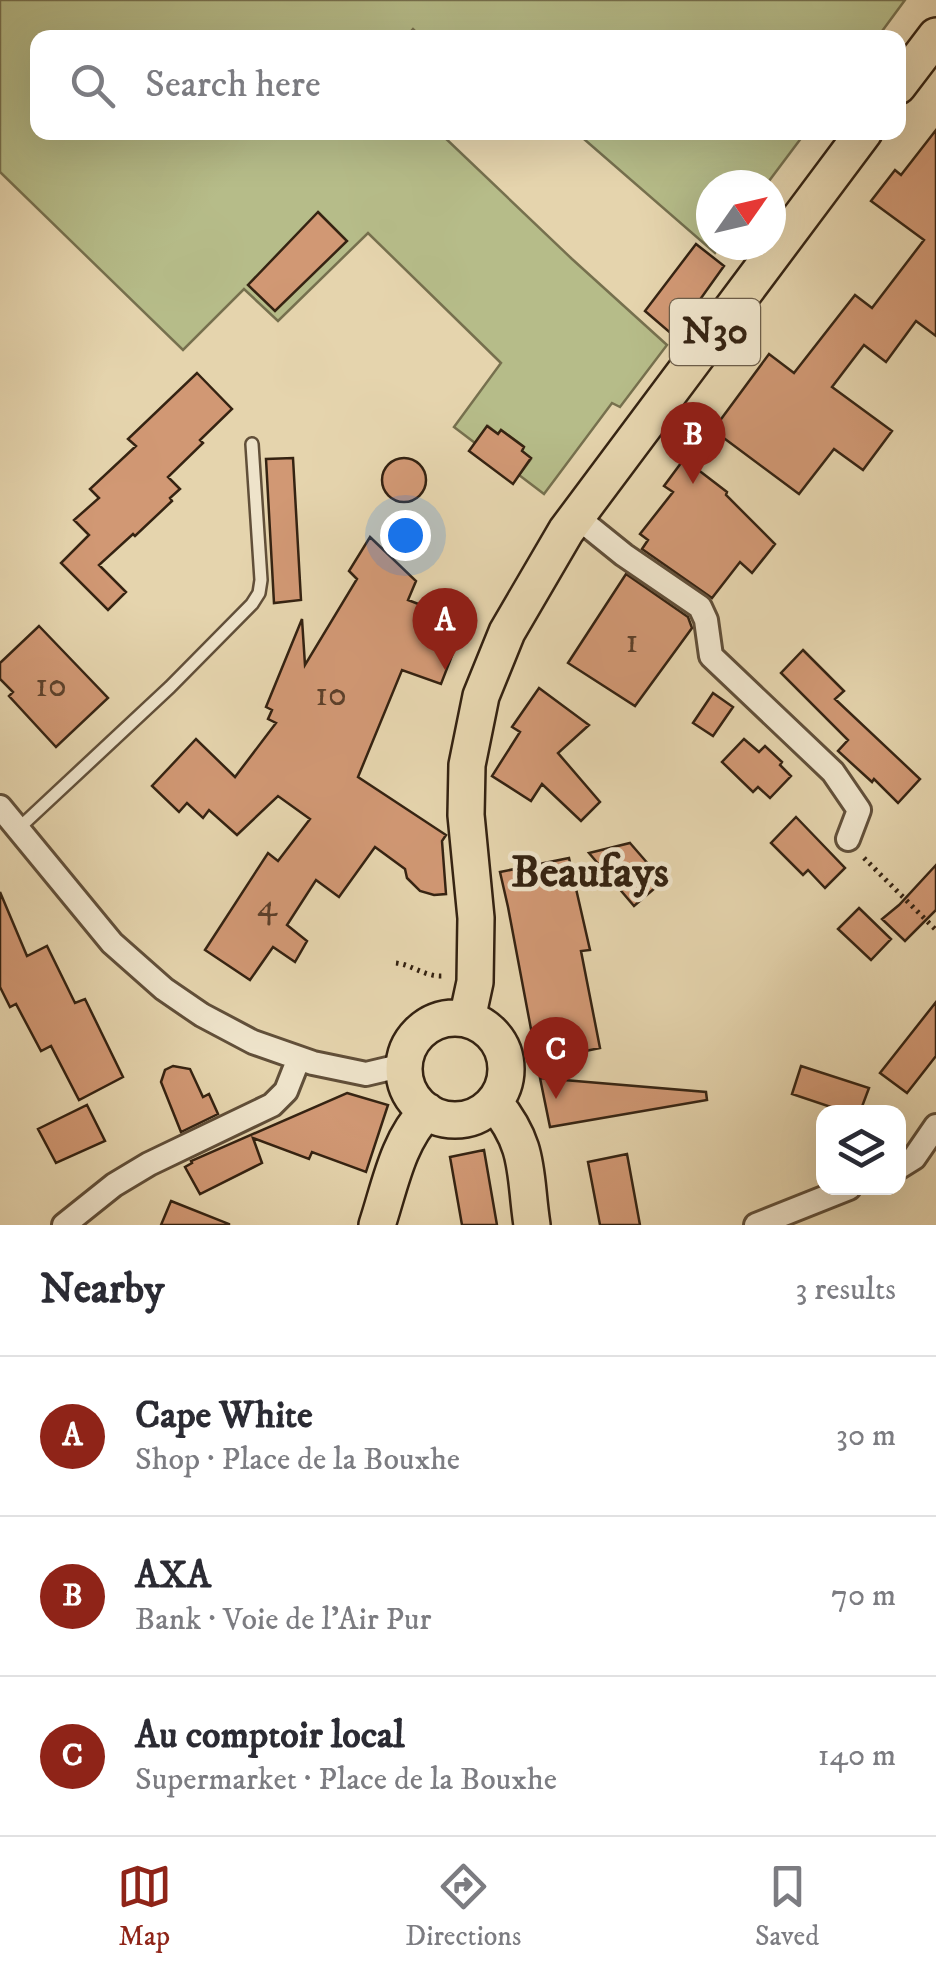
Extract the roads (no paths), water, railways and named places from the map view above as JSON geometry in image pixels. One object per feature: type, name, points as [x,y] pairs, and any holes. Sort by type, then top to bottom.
[{"type":"main road","points":[[906,75],[936,36]]},
{"type":"main road","name":"N30","points":[[467,1019],[476,982],[476,918],[466,815],[467,766],[481,696],[507,632],[571,524],[858,140]]},
{"type":"main road","points":[[467,1019],[492,1034],[501,1047],[506,1076],[494,1102],[482,1112],[469,1118],[440,1118],[426,1112],[406,1083],[404,1065],[408,1048],[418,1033],[432,1023],[467,1019]]},
{"type":"main road","points":[[494,1102],[517,1134],[526,1168],[532,1225]]},
{"type":"main road","points":[[377,1225],[402,1148],[412,1127],[426,1112]]},
{"type":"street","points":[[571,524],[700,607],[706,620],[711,656],[833,772],[859,810],[848,839]]},
{"type":"street","points":[[0,807],[112,943],[164,990],[202,1015],[253,1042],[298,1058],[366,1074],[404,1065]]},
{"type":"street","points":[[64,1225],[148,1164],[272,1105],[286,1092],[298,1058]]},
{"type":"street","points":[[906,1162],[936,1126]]},
{"type":"street","points":[[756,1225],[831,1195]]},
{"type":"lane","points":[[18,829],[252,604],[261,580],[252,444]]},
{"type":"place","name":"AXA","points":[[693,484]]},
{"type":"place","name":"Cape White","points":[[445,670]]},
{"type":"place","name":"Au comptoir local","points":[[556,1099]]},
{"type":"district","name":"Beaufays","points":[[590,873]]}]
